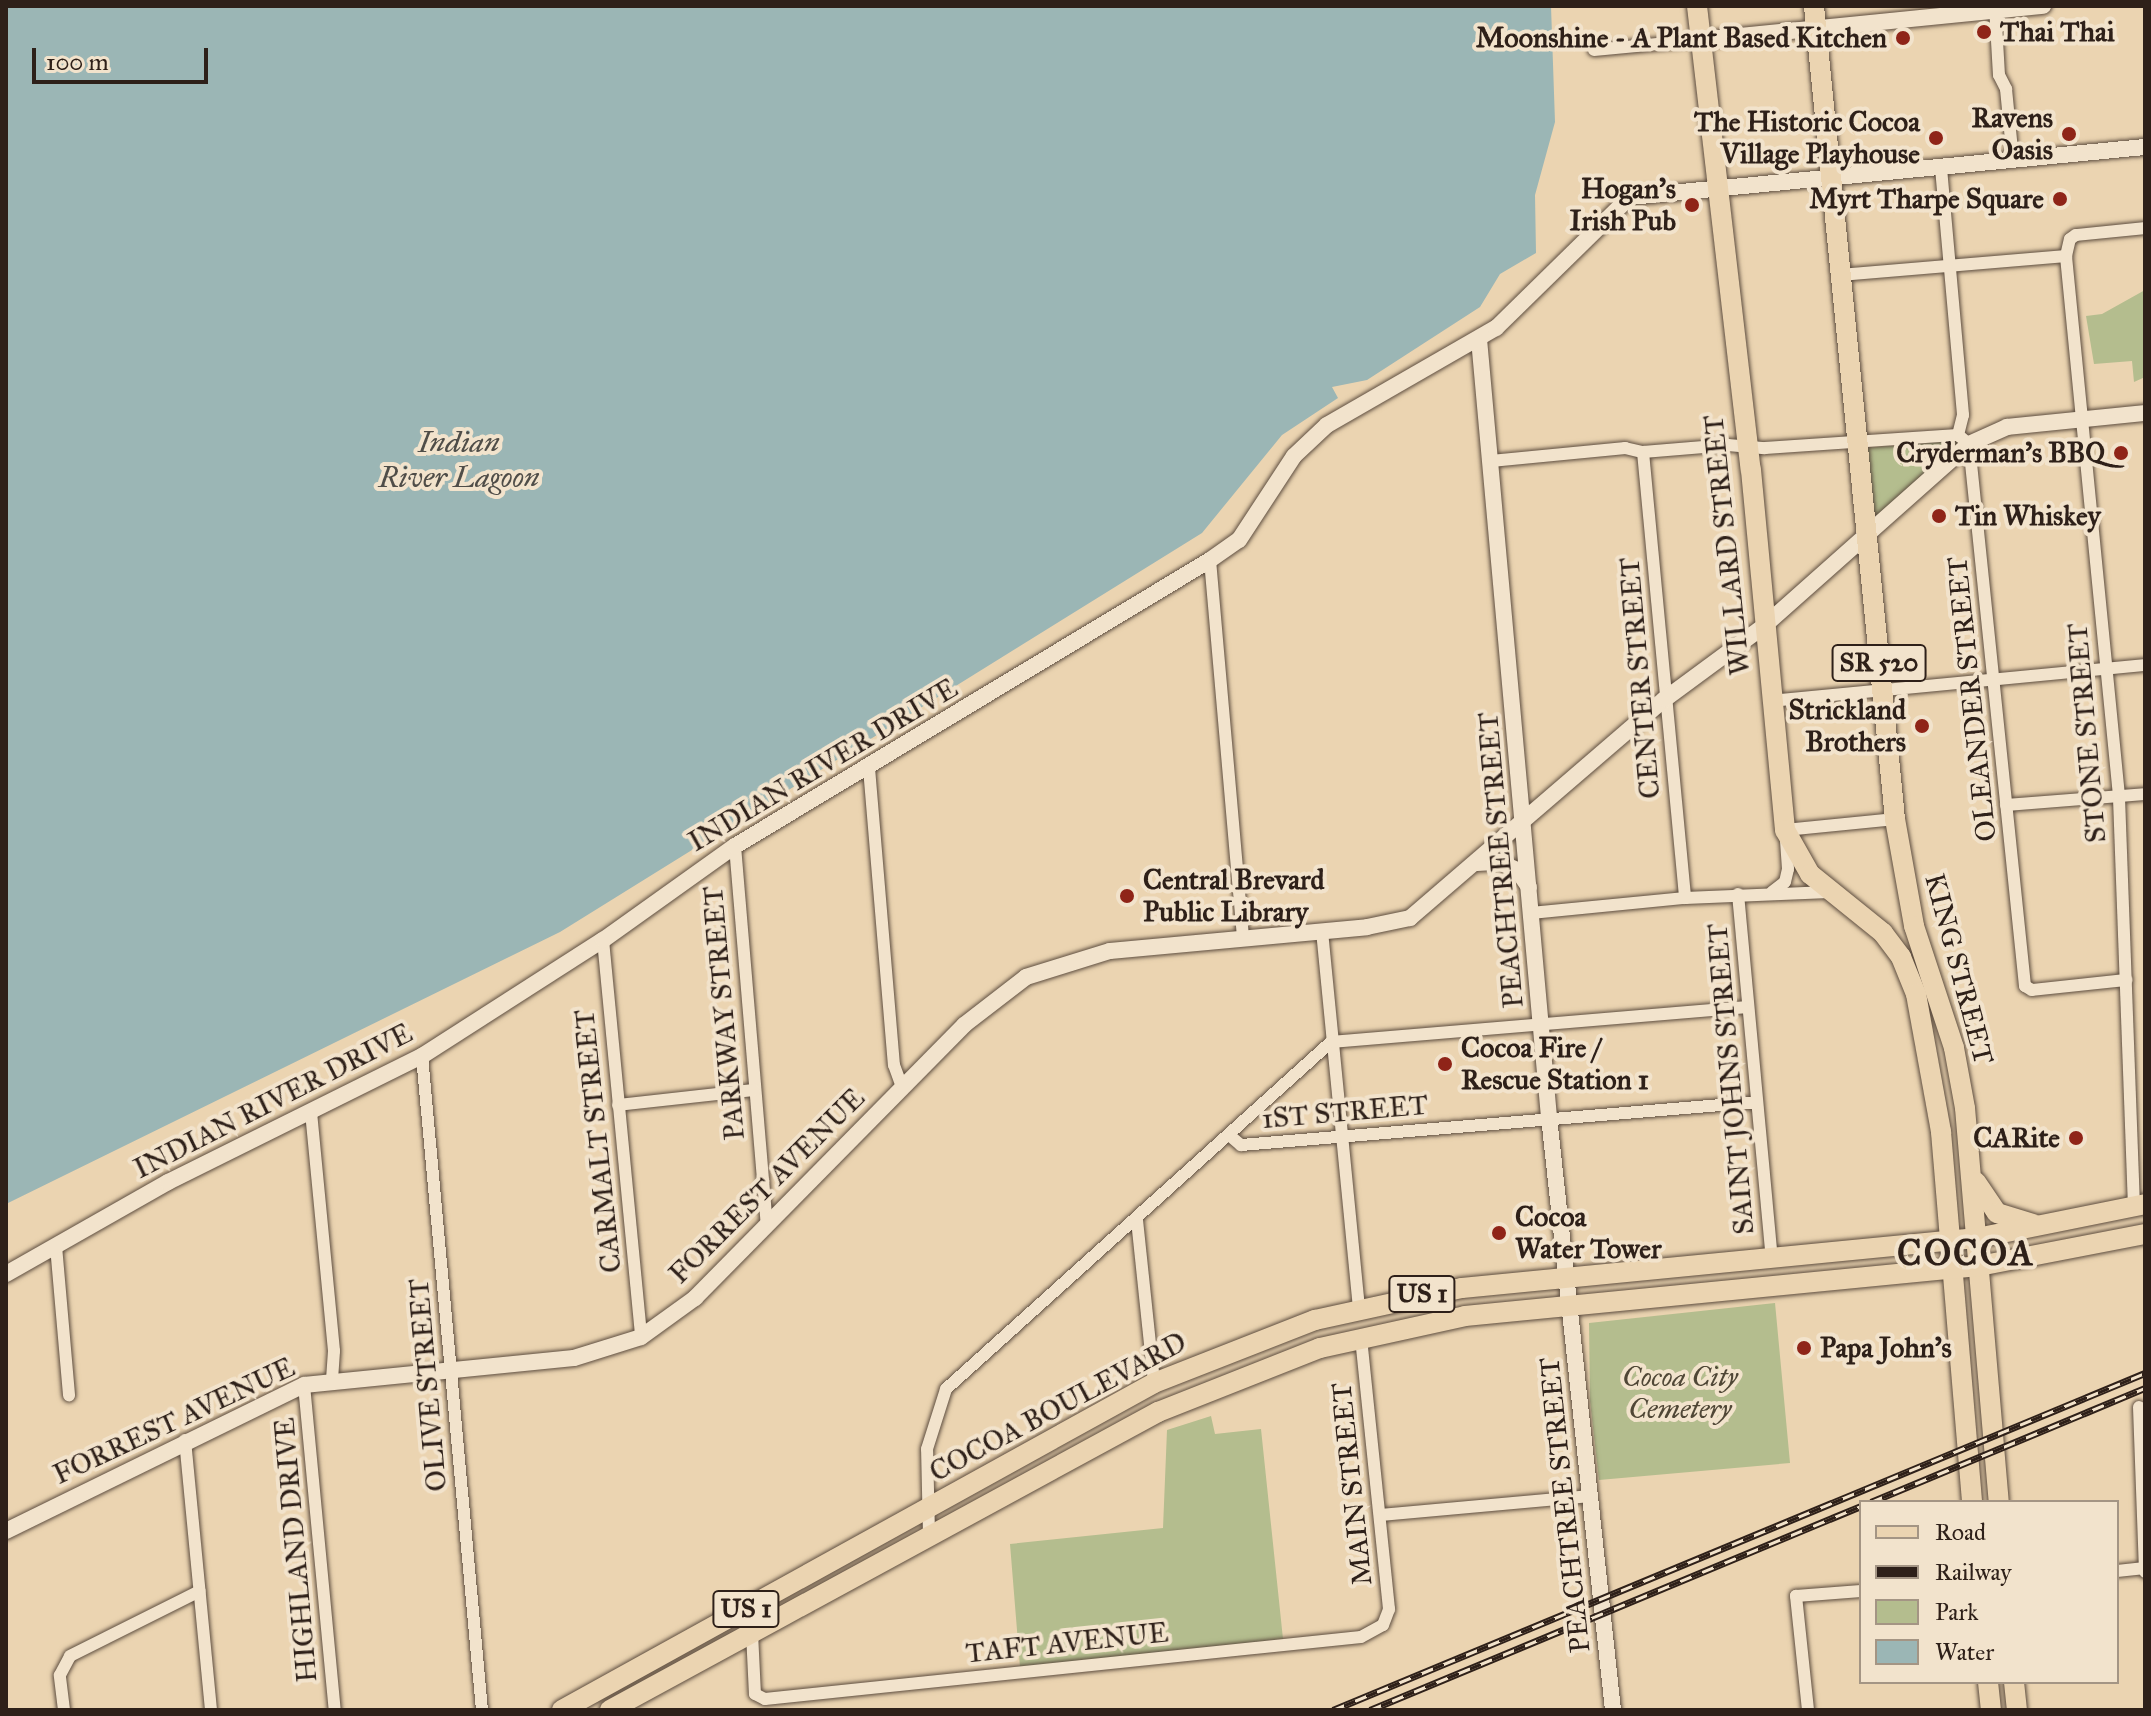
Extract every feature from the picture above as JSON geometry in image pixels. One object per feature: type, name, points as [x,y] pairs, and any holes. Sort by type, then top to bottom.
[{"type":"main road","name":"WILLARD STREET","points":[[1697,6],[1747,447],[1785,830],[1810,874],[1883,933],[1901,957],[1925,1028]]},
{"type":"main road","name":"SR 520","points":[[1814,6],[1840,275]]},
{"type":"main road","name":"KING STREET","points":[[1840,275],[1895,819],[1914,926],[1954,1048],[1973,1176],[1999,1500]]},
{"type":"main road","name":"KING STREET","points":[[1925,1028],[1951,1241],[1972,1500]]},
{"type":"main road","points":[[1973,1176],[1997,1213],[2048,1227]]},
{"type":"main road","name":"COCOA BOULEVARD","points":[[562,1710],[1154,1383],[1196,1364],[1359,1308],[1450,1290],[1977,1238],[2048,1227],[2139,1206]]},
{"type":"main road","name":"COCOA BOULEVARD","points":[[610,1710],[1158,1412],[1240,1376],[1361,1336],[1465,1316],[1979,1266],[2145,1234]]},
{"type":"main road","points":[[1158,1412],[1173,1386],[1196,1364]]},
{"type":"main road","points":[[1109,1438],[1140,1408],[1154,1383]]},
{"type":"main road","points":[[579,1710],[630,1673]]},
{"type":"main road","points":[[1988,1684],[1991,1710]]},
{"type":"main road","points":[[2014,1684],[2017,1710]]},
{"type":"street","points":[[1594,50],[1994,8],[2043,6]]},
{"type":"street","points":[[1994,8],[2013,160]]},
{"type":"street","name":"INDIAN RIVER DRIVE","points":[[6,1274],[168,1182],[422,1056],[603,940],[735,846],[1210,560],[1239,540],[1294,456],[1327,425],[1479,339],[1516,312],[1601,221],[1630,197],[2145,147]]},
{"type":"street","name":"OLEANDER STREET","points":[[1941,168],[1964,440],[1995,679],[2025,986],[2032,990],[2126,980]]},
{"type":"street","points":[[1840,275],[2066,256],[2070,239],[2076,235],[2145,228]]},
{"type":"street","name":"STONE STREET","points":[[2066,256],[2119,796],[2139,1206]]},
{"type":"street","name":"PEACHTREE STREET","points":[[1479,339],[1525,822],[1549,1117],[1613,1710]]},
{"type":"street","name":"FORREST AVENUE","points":[[6,1531],[185,1440],[304,1385],[574,1358],[641,1337],[695,1298],[990,1001],[1026,977],[1110,951],[1322,931],[1410,918],[1665,699],[1764,626],[1866,535],[1964,440],[2007,427],[2145,413]]},
{"type":"street","points":[[1491,461],[1625,448],[1643,452],[1857,441],[1964,440]]},
{"type":"street","name":"CENTER STREET","points":[[1643,452],[1685,898]]},
{"type":"street","points":[[1210,560],[1243,939]]},
{"type":"street","points":[[1771,701],[2145,665]]},
{"type":"street","points":[[869,768],[894,1065],[902,1087]]},
{"type":"street","points":[[2006,805],[2145,794]]},
{"type":"street","points":[[1772,892],[1785,882],[1788,869],[1785,830],[1810,830],[1895,819]]},
{"type":"street","name":"PARKWAY STREET","points":[[735,846],[767,1225]]},
{"type":"street","points":[[1477,863],[1499,862],[1517,870],[1530,887]]},
{"type":"street","points":[[1531,913],[1738,894],[1829,892]]},
{"type":"street","name":"SAINT JOHNS STREET","points":[[1738,894],[1772,1258]]},
{"type":"street","points":[[1322,931],[1359,1308]]},
{"type":"street","name":"CARMALT STREET","points":[[603,940],[641,1337]]},
{"type":"street","points":[[929,1534],[930,1431],[946,1389],[1331,1042],[1748,1007]]},
{"type":"street","name":"OLIVE STREET","points":[[422,1056],[481,1710]]},
{"type":"street","points":[[618,1105],[754,1090]]},
{"type":"street","name":"1ST STREET","points":[[1229,1135],[1241,1145],[1757,1102]]},
{"type":"street","points":[[311,1112],[334,1351],[332,1381]]},
{"type":"street","points":[[1137,1220],[1154,1383]]},
{"type":"street","points":[[56,1246],[69,1395]]},
{"type":"street","name":"MAIN STREET","points":[[1361,1336],[1389,1609],[1383,1625]]},
{"type":"street","name":"HIGHLAND DRIVE","points":[[304,1385],[335,1710]]},
{"type":"street","points":[[2119,1571],[2145,1569],[2139,1407]]},
{"type":"street","points":[[185,1440],[211,1710]]},
{"type":"street","points":[[1381,1515],[1590,1496]]},
{"type":"street","points":[[64,1710],[60,1675],[70,1656],[200,1591]]},
{"type":"street","points":[[1808,1710],[1796,1596],[1859,1591]]},
{"type":"street","name":"TAFT AVENUE","points":[[752,1633],[755,1694],[765,1699],[1361,1637],[1383,1625]]},
{"type":"green space","points":[[2145,290],[2145,377],[2134,382],[2132,361],[2094,364],[2086,316],[2102,314]]},
{"type":"green space","points":[[1956,441],[1960,444],[1872,522],[1864,448]]},
{"type":"green space","name":"Cocoa City Cemetery","points":[[1775,1303],[1790,1463],[1599,1480],[1590,1401],[1589,1323]]},
{"type":"green space","points":[[1211,1416],[1215,1434],[1261,1429],[1283,1639],[1020,1667],[1010,1544],[1163,1528],[1167,1430]]},
{"type":"water","name":"Indian River Lagoon","points":[[6,6],[1551,6],[1555,122],[1535,195],[1536,253],[1500,274],[1480,307],[1367,380],[1332,387],[1338,398],[1282,435],[1202,533],[560,932],[6,1204]]},
{"type":"railway","points":[[1333,1710],[2145,1373]]},
{"type":"railway","points":[[1876,1500],[2145,1388]]},
{"type":"railway","points":[[1370,1710],[1859,1507]]},
{"type":"place","name":"Thai Thai","points":[[1984,32]]},
{"type":"place","name":"Moonshine - A Plant Based Kitchen","points":[[1903,38]]},
{"type":"place","name":"Ravens Oasis","points":[[2069,134]]},
{"type":"place","name":"The Historic Cocoa Village Playhouse","points":[[1936,138]]},
{"type":"place","name":"Myrt Tharpe Square","points":[[2060,199]]},
{"type":"place","name":"Hogan's Irish Pub","points":[[1692,205]]},
{"type":"place","name":"Cryderman's BBQ","points":[[2121,453]]},
{"type":"place","name":"Tin Whiskey","points":[[1939,516]]},
{"type":"place","name":"Strickland Brothers","points":[[1922,726]]},
{"type":"place","name":"Central Brevard Public Library","points":[[1127,896]]},
{"type":"place","name":"Cocoa Fire / Rescue Station 1","points":[[1445,1064]]},
{"type":"place","name":"CARite","points":[[2076,1138]]},
{"type":"place","name":"Cocoa Water Tower","points":[[1499,1233]]},
{"type":"place","name":"Papa John's","points":[[1804,1348]]},
{"type":"district","name":"COCOA","points":[[1966,1254]]}]
